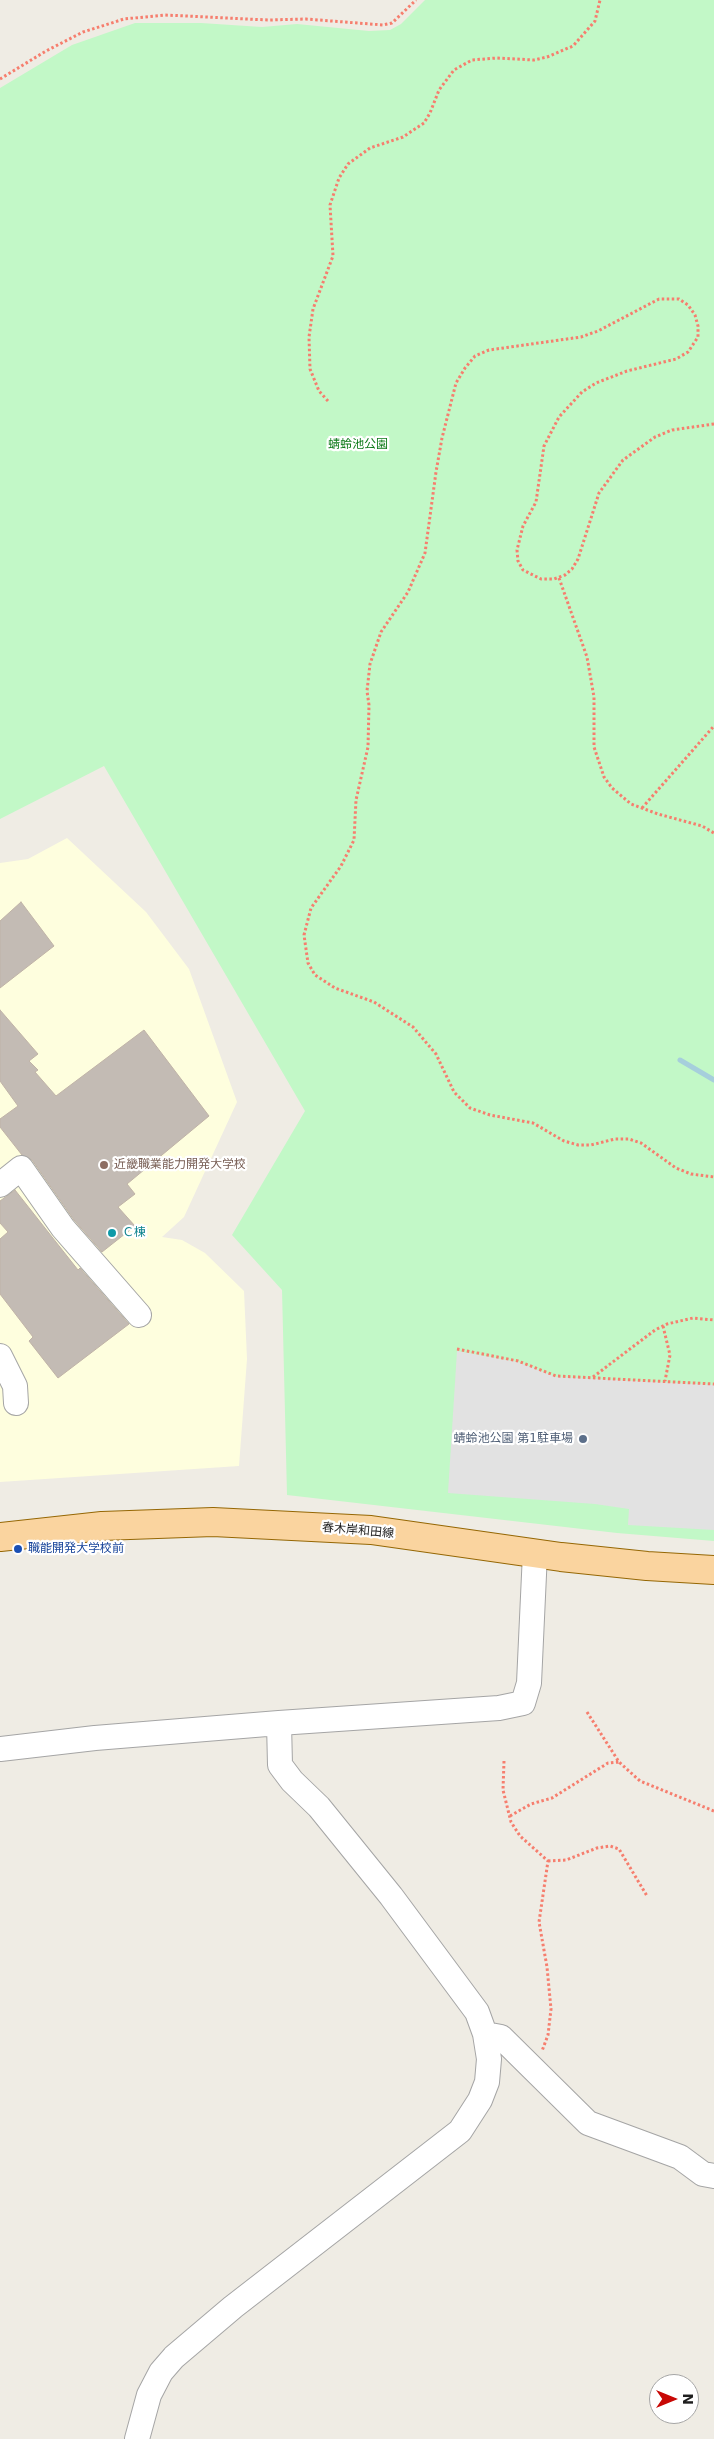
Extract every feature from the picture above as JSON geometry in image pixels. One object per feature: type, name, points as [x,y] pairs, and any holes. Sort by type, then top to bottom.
[{"type":"main road","name":"春木岸和田線","points":[[0,1537],[102,1526],[213,1522],[371,1530],[535,1553],[647,1566],[714,1570]]},
{"type":"street","points":[[0,1185],[21,1168],[63,1228],[139,1316]]},
{"type":"street","points":[[0,1356],[15,1386],[16,1403]]},
{"type":"street","points":[[0,1749],[95,1738],[500,1708],[523,1703],[529,1683],[535,1553]]},
{"type":"street","points":[[137,2439],[149,2395],[162,2372],[174,2357],[232,2307],[460,2131],[480,2100],[487,2082],[488,2059],[485,2034],[477,2012],[453,1977],[318,1806],[292,1781],[280,1765],[279,1723]]},
{"type":"street","points":[[485,2034],[501,2037],[588,2123],[680,2157],[703,2174],[714,2176]]},
{"type":"path","points":[[0,79],[46,51],[83,32],[124,18],[165,15],[268,20],[306,18],[383,25],[392,23],[416,0]]},
{"type":"path","points":[[328,401],[318,391],[310,369],[309,338],[313,309],[333,256],[330,218],[332,193],[348,164],[370,148],[403,136],[424,123],[446,77],[463,64],[486,58],[534,60],[548,57],[573,46],[595,21],[600,0]]},
{"type":"path","points":[[714,424],[672,430],[654,437],[623,460],[599,493],[578,559],[572,569],[559,578],[541,579],[523,570],[518,561],[518,539],[536,502],[544,446],[559,417],[582,392],[610,378],[676,359],[688,352],[698,337],[698,326],[688,305],[679,299],[659,299],[598,331],[582,337],[489,350],[475,356],[456,383],[436,472],[425,553],[408,592],[381,632],[370,664],[367,691],[369,705],[368,747],[356,800],[354,840],[341,866],[319,893],[308,914],[304,935],[308,963],[315,975],[324,982],[374,1002],[413,1027],[436,1054],[454,1092],[470,1108],[490,1115],[533,1123],[564,1140],[578,1145],[591,1145],[615,1139],[629,1139],[641,1143],[676,1168],[691,1174],[714,1177]]},
{"type":"path","points":[[559,578],[590,670],[594,697],[594,747],[596,760],[612,788],[631,804],[702,826],[714,833]]},
{"type":"path","points":[[642,808],[714,726]]},
{"type":"path","points":[[593,1377],[663,1326],[693,1318],[714,1320]]},
{"type":"path","points":[[663,1326],[670,1355],[666,1381]]},
{"type":"path","points":[[457,1349],[518,1360],[556,1376],[714,1384]]},
{"type":"path","points":[[588,1712],[619,1762],[640,1781],[714,1811]]},
{"type":"path","points":[[504,1761],[503,1790],[510,1816],[520,1836],[548,1861],[566,1860],[597,1848],[610,1846],[619,1849],[647,1896]]},
{"type":"path","points":[[510,1816],[530,1804],[552,1798],[608,1763],[619,1762]]},
{"type":"path","points":[[534,2070],[548,2035],[551,2009],[548,1967],[539,1922],[548,1861]]},
{"type":"shaded area","name":"近畿職業能力開発大学校","points":[[67,838],[146,912],[189,969],[237,1102],[184,1217],[162,1237],[182,1240],[205,1253],[244,1291],[247,1359],[239,1466],[0,1482],[0,863],[28,859]]},
{"type":"shaded area","name":"蜻蛉池公園 第1駐車場","points":[[457,1351],[518,1362],[556,1377],[714,1385],[714,1530],[628,1525],[629,1509],[595,1504],[448,1493]]},
{"type":"green space","name":"蜻蛉池公園","points":[[425,0],[714,0],[714,1541],[617,1533],[287,1495],[282,1290],[232,1235],[305,1111],[104,766],[0,819],[0,88],[72,45],[135,23],[201,23],[262,27],[297,24],[369,31],[390,30],[401,24]]},
{"type":"building","points":[[21,902],[54,946],[0,988],[0,921]]},
{"type":"building","points":[[0,1010],[38,1054],[29,1061],[38,1070],[35,1072],[56,1096],[144,1030],[209,1116],[127,1184],[135,1194],[118,1207],[135,1226],[102,1252],[74,1220],[32,1160],[22,1155],[0,1127],[0,1119],[18,1106],[0,1081]]},
{"type":"building","points":[[15,1190],[78,1270],[80,1268],[129,1324],[58,1378],[29,1341],[33,1337],[0,1294],[0,1239],[8,1232],[0,1223],[0,1201]]},
{"type":"waterway","points":[[680,1060],[714,1080]]},
{"type":"place","name":"近畿職業能力開発大学校","points":[[104,1165]]},
{"type":"place","name":"Ｃ棟","points":[[112,1233]]},
{"type":"place","name":"蜻蛉池公園 第1駐車場","points":[[583,1439]]},
{"type":"place","name":"職能開発大学校前","points":[[18,1549]]}]
